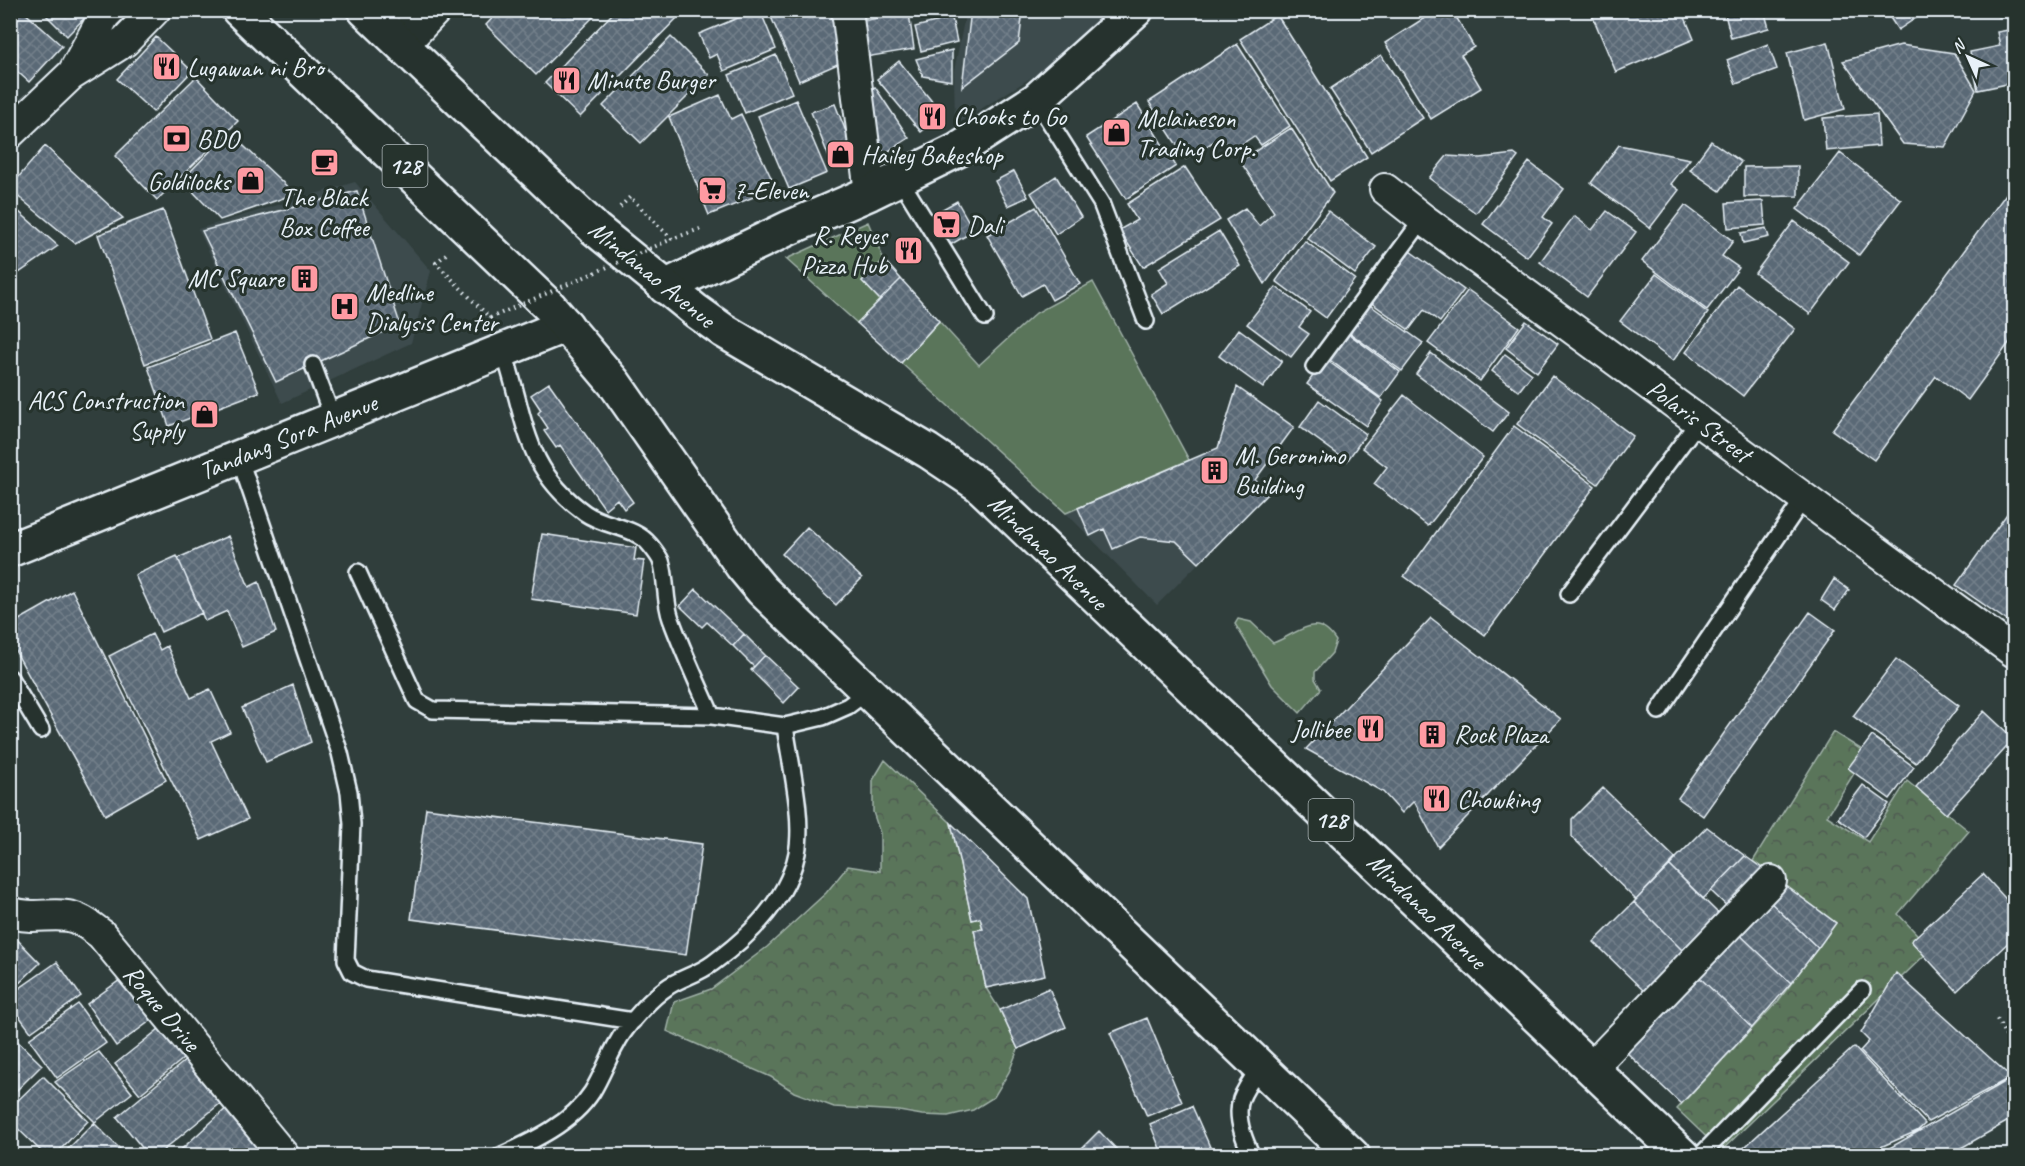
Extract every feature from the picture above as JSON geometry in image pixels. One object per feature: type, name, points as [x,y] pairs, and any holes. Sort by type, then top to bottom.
[{"type":"main road","name":"128","points":[[239,10],[530,286],[566,325],[615,384],[741,566],[762,590],[1353,1155]]},
{"type":"main road","name":"Mindanao Avenue","points":[[365,10],[594,229],[665,287],[724,331],[928,451],[979,485],[1683,1155]]},
{"type":"main road","points":[[665,287],[958,150],[1035,100],[1136,10]]},
{"type":"main road","name":"Tandang Sora Avenue","points":[[10,550],[566,325]]},
{"type":"street","points":[[71,75],[104,16],[110,10]]},
{"type":"street","points":[[10,133],[71,75],[125,41],[155,10]]},
{"type":"street","points":[[402,46],[435,10]]},
{"type":"street","points":[[847,10],[884,185]]},
{"type":"street","name":"Polaris Street","points":[[1385,189],[2014,652]]},
{"type":"street","points":[[1591,1068],[1771,881]]},
{"type":"street","name":"Roque Drive","points":[[10,912],[31,917],[67,916],[83,921],[101,934],[284,1155]]},
{"type":"lane","points":[[402,46],[407,10]]},
{"type":"lane","points":[[1035,100],[1101,203],[1146,321]]},
{"type":"lane","points":[[884,185],[985,317]]},
{"type":"lane","points":[[1314,367],[1423,219]]},
{"type":"lane","points":[[503,350],[512,374],[524,429],[541,469],[560,491],[587,514],[636,534],[649,543],[661,560],[665,601],[712,716]]},
{"type":"lane","points":[[313,364],[333,419]]},
{"type":"lane","points":[[1569,594],[1699,421]]},
{"type":"lane","points":[[239,457],[339,753],[348,792],[352,824],[346,960],[352,972],[366,979],[633,1021]]},
{"type":"lane","points":[[1659,711],[1804,498]]},
{"type":"lane","points":[[358,572],[417,701],[433,710],[712,716],[785,726],[823,717],[848,706],[867,692]]},
{"type":"lane","points":[[10,678],[41,730]]},
{"type":"lane","points":[[500,1155],[528,1143],[570,1117],[592,1092],[618,1040],[643,1009],[669,986],[699,973],[725,954],[753,929],[776,900],[789,879],[797,851],[798,815],[785,726]]},
{"type":"lane","points":[[1700,1155],[1862,990]]},
{"type":"lane","points":[[1252,1155],[1244,1138],[1239,1114],[1241,1100],[1261,1066]]},
{"type":"path","points":[[436,263],[490,318],[672,239],[630,197]]},
{"type":"path","points":[[1997,1019],[2014,1051]]},
{"type":"shaded area","points":[[966,11],[1110,11],[1045,69],[955,125],[954,71]]},
{"type":"shaded area","name":"MC Square","points":[[355,182],[431,271],[411,343],[282,403],[198,229]]},
{"type":"shaded area","name":"M. Geronimo Building","points":[[1237,387],[1294,427],[1255,480],[1270,491],[1157,605],[1066,513],[1218,448]]},
{"type":"green space","points":[[868,222],[884,260],[862,281],[880,300],[857,323],[786,259]]},
{"type":"green space","points":[[1093,282],[1189,460],[1066,513],[901,363],[939,321],[979,365],[1036,313]]},
{"type":"green space","points":[[1238,619],[1251,622],[1273,643],[1306,627],[1314,626],[1329,632],[1336,641],[1332,653],[1315,672],[1315,679],[1321,689],[1300,713],[1272,685],[1235,624]]},
{"type":"green space","points":[[1833,732],[1867,753],[1827,816],[1868,842],[1907,781],[1969,831],[1898,914],[1931,949],[1721,1151],[1677,1109],[1779,1000],[1836,923],[1753,861]]},
{"type":"green space","points":[[885,760],[951,823],[972,920],[980,918],[983,929],[974,930],[986,988],[1000,1010],[1018,1049],[1009,1072],[994,1097],[973,1110],[948,1116],[834,1107],[794,1092],[771,1077],[667,1031],[674,1002],[711,989],[767,947],[826,893],[848,866],[880,871],[880,833],[873,812],[873,780]]},
{"type":"building","points":[[10,10],[22,10],[62,46],[29,82],[10,65]]},
{"type":"building","points":[[41,10],[92,10],[67,36]]},
{"type":"building","points":[[500,10],[600,10],[536,75],[486,25]]},
{"type":"building","points":[[616,10],[675,10],[680,15],[580,117],[545,83]]},
{"type":"building","points":[[760,10],[776,49],[724,71],[717,54],[709,58],[699,34]]},
{"type":"building","points":[[768,10],[838,10],[840,63],[799,81]]},
{"type":"building","points":[[929,10],[963,10],[963,13],[931,18]]},
{"type":"building","points":[[971,10],[1023,10],[1019,43],[962,87]]},
{"type":"building","points":[[1437,10],[1452,10],[1474,47],[1461,55],[1481,88],[1431,119],[1385,43]]},
{"type":"building","points":[[1590,10],[1682,10],[1694,39],[1616,72]]},
{"type":"building","points":[[1724,10],[1764,10],[1769,28],[1731,38]]},
{"type":"building","points":[[1885,10],[1928,10],[1898,30]]},
{"type":"building","points":[[1997,10],[2014,10],[2014,15],[1999,17]]},
{"type":"building","points":[[909,13],[914,49],[860,58],[854,22]]},
{"type":"building","points":[[1277,15],[1367,157],[1330,181],[1240,39]]},
{"type":"building","points":[[952,18],[957,42],[921,51],[915,27]]},
{"type":"building","points":[[2014,29],[2014,97],[2012,83],[1978,90],[1970,52],[2000,46],[1997,32]]},
{"type":"building","points":[[156,37],[192,71],[153,112],[117,79]]},
{"type":"building","points":[[671,37],[709,75],[641,143],[603,106]]},
{"type":"building","points":[[1828,42],[1845,109],[1804,120],[1787,53]]},
{"type":"building","points":[[1237,44],[1290,126],[1261,145],[1254,136],[1230,152],[1221,137],[1186,159],[1149,102]]},
{"type":"building","points":[[1768,44],[1777,69],[1736,84],[1727,60]]},
{"type":"building","points":[[1901,45],[1954,53],[1976,90],[1945,147],[1903,144],[1843,61]]},
{"type":"building","points":[[952,50],[952,81],[923,76],[916,59]]},
{"type":"building","points":[[776,55],[792,93],[745,113],[729,75]]},
{"type":"building","points":[[1381,55],[1423,118],[1371,152],[1330,89]]},
{"type":"building","points":[[899,61],[943,115],[921,132],[877,79]]},
{"type":"building","name":"BDO","points":[[196,77],[238,121],[157,200],[115,156]]},
{"type":"building","points":[[875,87],[909,138],[884,154],[864,93]]},
{"type":"building","points":[[720,95],[731,119],[741,114],[776,188],[709,215],[669,117]]},
{"type":"building","points":[[796,100],[827,173],[789,189],[758,116]]},
{"type":"building","points":[[835,104],[856,157],[832,165],[811,112]]},
{"type":"building","points":[[1137,104],[1176,166],[1126,199],[1086,137]]},
{"type":"building","points":[[1877,114],[1879,146],[1826,151],[1823,118]]},
{"type":"building","points":[[1291,128],[1333,193],[1265,284],[1226,220],[1245,208],[1259,226],[1274,212],[1240,161]]},
{"type":"building","points":[[229,132],[295,194],[220,220],[182,180]]},
{"type":"building","points":[[1711,141],[1741,162],[1720,191],[1690,170]]},
{"type":"building","points":[[1619,145],[1690,159],[1671,184],[1679,190],[1650,228],[1591,183]]},
{"type":"building","points":[[45,146],[123,218],[75,243],[10,190],[10,187]]},
{"type":"building","points":[[1840,153],[1901,200],[1859,255],[1797,209]]},
{"type":"building","points":[[1514,154],[1518,157],[1476,213],[1429,178],[1447,156],[1481,158]]},
{"type":"building","points":[[1529,162],[1564,189],[1543,217],[1552,224],[1527,257],[1483,224]]},
{"type":"building","points":[[1798,166],[1798,196],[1744,197],[1744,167]]},
{"type":"building","points":[[1185,167],[1220,220],[1143,267],[1119,230],[1137,220],[1127,204]]},
{"type":"building","points":[[1014,171],[1028,197],[1008,206],[995,181]]},
{"type":"building","points":[[1056,176],[1081,217],[1056,234],[1031,193]]},
{"type":"building","points":[[2014,183],[2014,336],[1968,400],[1936,376],[1874,460],[1832,430]]},
{"type":"building","name":"MC Square","points":[[357,191],[400,324],[276,382],[202,231]]},
{"type":"building","points":[[957,201],[974,231],[945,248],[928,217]]},
{"type":"building","points":[[1763,201],[1765,225],[1728,228],[1726,203]]},
{"type":"building","points":[[10,204],[58,246],[10,279]]},
{"type":"building","points":[[1685,205],[1733,241],[1722,256],[1739,268],[1707,310],[1642,261]]},
{"type":"building","points":[[1036,207],[1080,284],[1052,300],[1043,284],[1022,296],[987,235]]},
{"type":"building","points":[[163,210],[210,339],[145,364],[98,235]]},
{"type":"building","points":[[1328,211],[1376,247],[1355,274],[1307,238]]},
{"type":"building","points":[[1607,211],[1636,232],[1587,297],[1540,262],[1574,216],[1592,230]]},
{"type":"building","points":[[1794,221],[1849,262],[1810,314],[1755,273]]},
{"type":"building","points":[[1766,228],[1769,237],[1743,243],[1741,233]]},
{"type":"building","points":[[1219,231],[1240,266],[1163,314],[1151,294],[1168,283],[1159,268]]},
{"type":"building","points":[[1305,241],[1355,279],[1326,318],[1276,281]]},
{"type":"building","points":[[1407,249],[1464,290],[1440,322],[1424,310],[1409,330],[1369,301]]},
{"type":"building","points":[[884,260],[901,279],[880,300],[862,281]]},
{"type":"building","points":[[1656,274],[1708,313],[1673,361],[1620,321]]},
{"type":"building","points":[[901,279],[939,321],[901,363],[857,323]]},
{"type":"building","points":[[1737,285],[1795,329],[1743,396],[1686,352]]},
{"type":"building","points":[[1276,287],[1310,312],[1299,327],[1309,334],[1291,357],[1247,324]]},
{"type":"building","points":[[1468,290],[1519,327],[1480,381],[1428,343]]},
{"type":"building","points":[[1367,303],[1423,343],[1402,371],[1347,331]]},
{"type":"building","points":[[1526,321],[1558,344],[1537,372],[1506,348]]},
{"type":"building","points":[[1239,329],[1282,361],[1263,388],[1219,356]]},
{"type":"building","points":[[1346,332],[1400,372],[1381,398],[1327,358]]},
{"type":"building","points":[[235,333],[259,392],[169,426],[148,367]]},
{"type":"building","points":[[1431,353],[1509,412],[1493,432],[1416,374]]},
{"type":"building","points":[[1505,354],[1532,374],[1519,391],[1492,371]]},
{"type":"building","points":[[1325,359],[1383,401],[1366,426],[1307,384]]},
{"type":"building","points":[[1552,376],[1633,436],[1598,484],[1517,424]]},
{"type":"building","points":[[549,383],[633,502],[624,509],[617,499],[605,509],[560,445],[556,448],[544,431],[548,428],[538,413],[541,410],[531,395]]},
{"type":"building","name":"M. Geronimo Building","points":[[1237,387],[1294,427],[1255,480],[1270,491],[1199,563],[1176,541],[1140,537],[1113,549],[1104,529],[1090,536],[1078,508],[1218,448]]},
{"type":"building","points":[[1404,395],[1483,457],[1428,526],[1374,484],[1387,467],[1362,448]]},
{"type":"building","points":[[1319,400],[1366,434],[1347,461],[1300,427]]},
{"type":"building","points":[[1514,426],[1595,486],[1485,635],[1404,576]]},
{"type":"building","points":[[2014,504],[2014,623],[2013,625],[1956,585]]},
{"type":"building","points":[[807,527],[862,578],[836,605],[782,554]]},
{"type":"building","points":[[542,534],[636,548],[634,560],[644,561],[636,614],[531,599]]},
{"type":"building","points":[[228,536],[249,587],[259,582],[276,632],[242,647],[227,611],[205,621],[178,558]]},
{"type":"building","points":[[177,556],[202,613],[161,632],[135,575]]},
{"type":"building","points":[[1834,579],[1849,590],[1835,610],[1821,600]]},
{"type":"building","points":[[696,589],[744,634],[733,646],[707,622],[702,627],[680,606]]},
{"type":"building","points":[[72,590],[166,780],[105,815],[10,641],[10,625]]},
{"type":"building","points":[[1810,612],[1835,630],[1703,816],[1678,798]]},
{"type":"building","name":"Rock Plaza","points":[[1431,618],[1561,719],[1438,847],[1414,801],[1402,813],[1383,792],[1306,749]]},
{"type":"building","points":[[152,634],[160,650],[167,646],[191,698],[210,689],[230,732],[211,741],[248,819],[201,840],[109,656]]},
{"type":"building","points":[[744,634],[765,655],[754,667],[733,646]]},
{"type":"building","points":[[765,655],[799,687],[784,703],[751,670]]},
{"type":"building","points":[[1896,659],[1959,706],[1916,763],[1853,716]]},
{"type":"building","points":[[293,685],[311,742],[266,762],[242,708]]},
{"type":"building","points":[[1984,711],[2014,739],[1946,814],[1916,787]]},
{"type":"building","points":[[1872,736],[1914,767],[1890,799],[1848,768]]},
{"type":"building","points":[[1863,785],[1889,804],[1864,837],[1838,818]]},
{"type":"building","points":[[1603,788],[1676,859],[1636,900],[1572,837],[1572,819]]},
{"type":"building","points":[[426,808],[702,844],[686,955],[411,919]]},
{"type":"building","points":[[951,823],[1028,899],[1045,975],[986,988],[974,930],[983,929],[980,918],[972,920]]},
{"type":"building","points":[[1707,827],[1745,856],[1703,899],[1669,865]]},
{"type":"building","points":[[1745,856],[1766,871],[1731,910],[1711,891]]},
{"type":"building","points":[[1669,865],[1721,916],[1685,953],[1634,902]]},
{"type":"building","points":[[1983,874],[2014,908],[2014,937],[1957,991],[1911,941]]},
{"type":"building","points":[[1782,883],[1836,923],[1818,948],[1767,899]]},
{"type":"building","points":[[1767,899],[1818,948],[1791,983],[1736,931]]},
{"type":"building","points":[[1634,902],[1689,957],[1649,996],[1594,942]]},
{"type":"building","points":[[1736,931],[1791,983],[1752,1028],[1696,974]]},
{"type":"building","points":[[10,932],[40,963],[10,992]]},
{"type":"building","points":[[57,962],[81,996],[31,1032],[10,1004],[10,995]]},
{"type":"building","points":[[131,972],[161,1013],[116,1046],[87,1004]]},
{"type":"building","points":[[1896,973],[2011,1077],[1928,1122],[1860,1051],[1869,1041],[1861,1033]]},
{"type":"building","points":[[1696,974],[1752,1028],[1681,1104],[1624,1050]]},
{"type":"building","points":[[1049,988],[1066,1027],[1018,1049],[1000,1010]]},
{"type":"building","points":[[78,1004],[106,1043],[57,1078],[29,1039]]},
{"type":"building","points":[[1147,1018],[1182,1102],[1147,1116],[1110,1033]]},
{"type":"building","points":[[164,1025],[188,1055],[140,1094],[115,1064]]},
{"type":"building","points":[[10,1034],[42,1065],[10,1097]]},
{"type":"building","points":[[1854,1047],[1925,1124],[1917,1131],[1860,1156],[1834,1156],[1831,1152],[1827,1156],[1735,1156]]},
{"type":"building","points":[[99,1052],[132,1093],[95,1122],[55,1082]]},
{"type":"building","points":[[192,1055],[227,1098],[156,1156],[149,1156],[117,1117]]},
{"type":"building","points":[[43,1076],[88,1121],[54,1156],[46,1156],[10,1121],[10,1108]]},
{"type":"building","points":[[2010,1079],[2014,1083],[2014,1125],[2010,1120],[1947,1156],[1889,1156],[1886,1150]]},
{"type":"building","points":[[231,1104],[265,1142],[250,1156],[174,1156]]},
{"type":"building","points":[[1192,1106],[1214,1156],[1163,1156],[1150,1124]]},
{"type":"building","points":[[94,1123],[127,1156],[61,1156]]},
{"type":"building","points":[[1099,1131],[1123,1156],[1074,1156]]},
{"type":"place","name":"Lugawan ni Bro","points":[[166,67]]},
{"type":"place","name":"Minute Burger","points":[[566,80]]},
{"type":"place","name":"Chooks to Go","points":[[932,116]]},
{"type":"place","name":"Mclaineson Trading Corp.","points":[[1116,133]]},
{"type":"place","name":"BDO","points":[[176,139]]},
{"type":"place","name":"Hailey Bakeshop","points":[[840,155]]},
{"type":"place","name":"The Black Box Coffee","points":[[324,163]]},
{"type":"place","name":"Goldilocks","points":[[251,181]]},
{"type":"place","name":"7-Eleven","points":[[712,190]]},
{"type":"place","name":"Dali","points":[[946,225]]},
{"type":"place","name":"R. Reyes Pizza Hub","points":[[908,250]]},
{"type":"place","name":"MC Square","points":[[305,278]]},
{"type":"place","name":"Medline Dialysis Center","points":[[345,307]]},
{"type":"place","name":"ACS Construction Supply","points":[[205,415]]},
{"type":"place","name":"M. Geronimo Building","points":[[1214,470]]},
{"type":"place","name":"Jollibee","points":[[1371,729]]},
{"type":"place","name":"Rock Plaza","points":[[1433,734]]},
{"type":"place","name":"Chowking","points":[[1436,799]]}]
